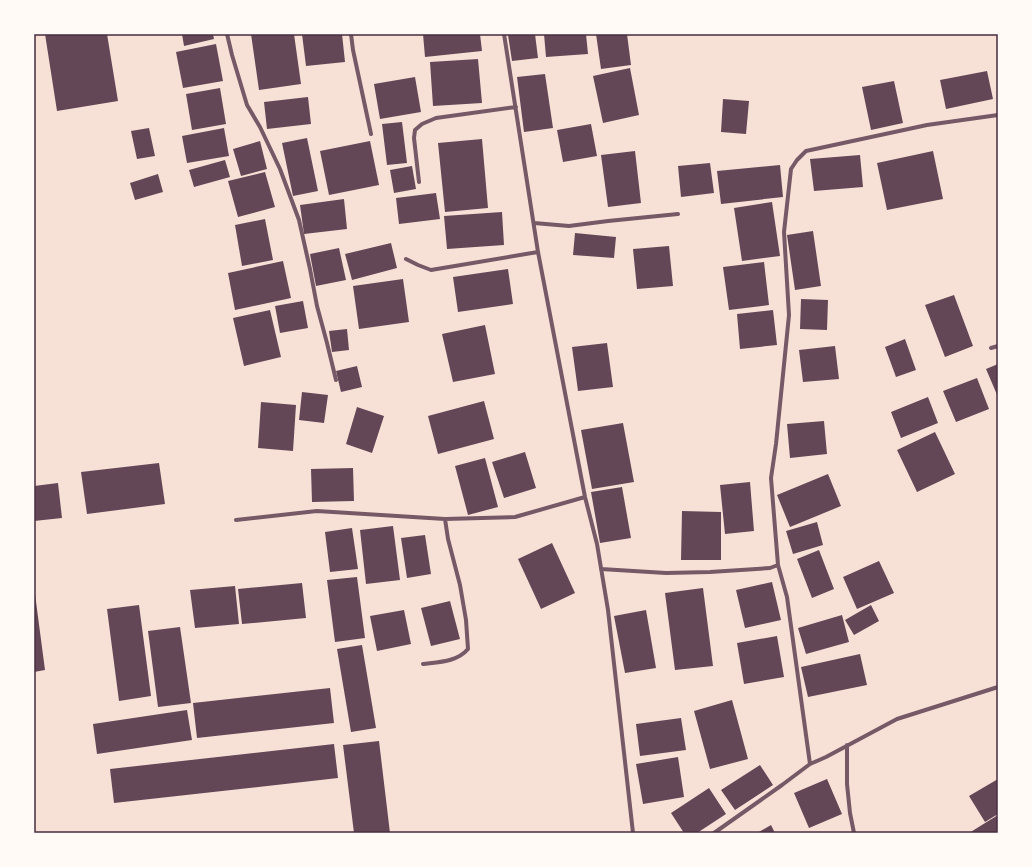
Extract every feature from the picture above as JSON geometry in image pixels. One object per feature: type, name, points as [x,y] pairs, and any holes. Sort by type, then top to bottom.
[{"type":"street","points":[[227,34],[247,105],[260,127],[280,169],[299,220],[317,306],[336,380]]},
{"type":"street","points":[[351,34],[371,134]]},
{"type":"street","points":[[504,34],[538,252],[585,497],[597,544],[608,610],[633,833]]},
{"type":"street","points":[[419,182],[414,138],[415,130],[422,124],[436,118],[516,107]]},
{"type":"street","points":[[810,764],[787,597],[778,565],[772,478],[788,315],[784,232],[791,169],[796,160],[806,151],[926,125],[998,115]]},
{"type":"street","points":[[534,223],[569,226],[608,220],[678,214]]},
{"type":"street","points":[[406,259],[431,270],[538,252]]},
{"type":"street","points":[[991,348],[998,346]]},
{"type":"street","points":[[236,520],[317,511],[445,519],[515,516],[585,497]]},
{"type":"street","points":[[423,664],[456,658],[464,654],[468,649],[466,620],[460,585],[448,539],[445,519]]},
{"type":"street","points":[[601,569],[666,573],[770,568],[778,565]]},
{"type":"street","points":[[714,833],[810,764],[897,719],[998,687]]},
{"type":"street","points":[[847,745],[847,784],[850,814],[854,833]]},
{"type":"building","points":[[45,34],[107,34],[118,101],[57,111]]},
{"type":"building","points":[[182,34],[213,34],[214,39],[184,46]]},
{"type":"building","points":[[251,34],[294,34],[301,84],[259,90]]},
{"type":"building","points":[[302,34],[342,34],[345,62],[306,66]]},
{"type":"building","points":[[423,34],[480,34],[482,51],[425,57]]},
{"type":"building","points":[[535,34],[538,58],[512,61],[508,35]]},
{"type":"building","points":[[544,34],[586,34],[588,54],[546,57]]},
{"type":"building","points":[[596,34],[627,34],[631,65],[601,69]]},
{"type":"building","points":[[216,44],[223,81],[183,88],[176,52]]},
{"type":"building","points":[[478,59],[482,103],[433,106],[430,62]]},
{"type":"building","points":[[630,68],[639,115],[603,123],[593,76]]},
{"type":"building","points":[[987,71],[993,99],[946,109],[940,80]]},
{"type":"building","points":[[545,74],[553,128],[524,132],[517,77]]},
{"type":"building","points":[[415,77],[421,112],[380,119],[374,84]]},
{"type":"building","points":[[894,81],[903,123],[871,130],[862,87]]},
{"type":"building","points":[[220,88],[226,124],[192,130],[186,94]]},
{"type":"building","points":[[308,97],[311,124],[267,129],[264,102]]},
{"type":"building","points":[[723,99],[749,101],[746,134],[721,132]]},
{"type":"building","points":[[402,122],[407,163],[387,165],[382,124]]},
{"type":"building","points":[[591,124],[597,156],[563,162],[557,130]]},
{"type":"building","points":[[149,128],[155,156],[137,159],[131,131]]},
{"type":"building","points":[[224,128],[229,156],[187,163],[182,136]]},
{"type":"building","points":[[307,138],[318,191],[293,196],[282,143]]},
{"type":"building","points":[[482,139],[488,208],[445,212],[438,143]]},
{"type":"building","points":[[260,141],[267,169],[241,176],[233,149]]},
{"type":"building","points":[[370,141],[379,185],[329,195],[320,151]]},
{"type":"building","points":[[635,151],[641,203],[608,207],[601,155]]},
{"type":"building","points":[[933,151],[943,199],[887,210],[877,163]]},
{"type":"building","points":[[860,155],[863,187],[814,191],[810,159]]},
{"type":"building","points":[[225,160],[230,177],[194,187],[189,170]]},
{"type":"building","points":[[710,163],[714,193],[681,197],[678,166]]},
{"type":"building","points":[[780,165],[783,197],[721,204],[717,171]]},
{"type":"building","points":[[412,166],[416,189],[394,193],[390,170]]},
{"type":"building","points":[[265,172],[275,207],[238,217],[228,181]]},
{"type":"building","points":[[158,174],[163,192],[135,200],[130,183]]},
{"type":"building","points":[[436,193],[440,219],[399,224],[396,198]]},
{"type":"building","points":[[344,199],[347,229],[304,234],[300,205]]},
{"type":"building","points":[[772,202],[780,256],[742,261],[734,208]]},
{"type":"building","points":[[502,212],[504,245],[447,249],[444,216]]},
{"type":"building","points":[[265,219],[273,260],[242,266],[235,225]]},
{"type":"building","points":[[813,231],[821,286],[795,290],[787,235]]},
{"type":"building","points":[[575,233],[616,237],[614,258],[573,255]]},
{"type":"building","points":[[391,243],[397,268],[352,280],[345,254]]},
{"type":"building","points":[[669,246],[673,286],[637,289],[633,249]]},
{"type":"building","points":[[339,248],[346,280],[316,286],[310,254]]},
{"type":"building","points":[[283,261],[291,298],[235,310],[228,273]]},
{"type":"building","points":[[764,262],[769,305],[729,310],[723,267]]},
{"type":"building","points":[[508,269],[513,304],[458,312],[453,277]]},
{"type":"building","points":[[403,279],[409,322],[359,329],[353,286]]},
{"type":"building","points":[[954,295],[973,346],[945,357],[925,305]]},
{"type":"building","points":[[801,299],[828,300],[827,330],[800,329]]},
{"type":"building","points":[[303,301],[308,328],[280,333],[275,306]]},
{"type":"building","points":[[270,310],[281,357],[244,366],[233,318]]},
{"type":"building","points":[[773,310],[777,345],[740,349],[737,314]]},
{"type":"building","points":[[485,325],[495,374],[453,382],[442,334]]},
{"type":"building","points":[[347,329],[349,350],[332,352],[329,331]]},
{"type":"building","points":[[905,339],[916,370],[896,377],[885,347]]},
{"type":"building","points":[[607,343],[613,387],[578,391],[572,347]]},
{"type":"building","points":[[835,346],[839,379],[803,382],[799,350]]},
{"type":"building","points":[[998,364],[998,397],[986,369]]},
{"type":"building","points":[[357,366],[362,387],[341,392],[336,371]]},
{"type":"building","points":[[977,378],[989,409],[956,422],[943,391]]},
{"type":"building","points":[[302,392],[328,395],[324,423],[299,420]]},
{"type":"building","points":[[928,397],[938,423],[901,438],[891,412]]},
{"type":"building","points":[[484,401],[494,439],[438,454],[428,416]]},
{"type":"building","points":[[261,402],[296,405],[293,451],[258,448]]},
{"type":"building","points":[[357,407],[384,416],[372,453],[346,444]]},
{"type":"building","points":[[824,421],[827,454],[790,458],[787,424]]},
{"type":"building","points":[[623,423],[634,482],[592,489],[581,430]]},
{"type":"building","points":[[935,432],[955,474],[917,492],[897,450]]},
{"type":"building","points":[[525,452],[536,488],[504,498],[492,462]]},
{"type":"building","points":[[485,458],[498,507],[468,515],[455,466]]},
{"type":"building","points":[[159,463],[165,504],[87,514],[81,472]]},
{"type":"building","points":[[353,468],[354,501],[312,502],[311,469]]},
{"type":"building","points":[[828,474],[841,506],[790,527],[777,495]]},
{"type":"building","points":[[750,482],[754,531],[725,534],[720,485]]},
{"type":"building","points":[[58,483],[62,518],[34,521],[34,486]]},
{"type":"building","points":[[622,487],[631,538],[600,543],[591,492]]},
{"type":"building","points":[[682,511],[721,512],[721,560],[681,560]]},
{"type":"building","points":[[817,522],[823,545],[793,554],[786,531]]},
{"type":"building","points":[[393,526],[400,580],[366,584],[360,530]]},
{"type":"building","points":[[352,528],[358,569],[330,572],[325,532]]},
{"type":"building","points":[[425,535],[431,574],[407,578],[401,538]]},
{"type":"building","points":[[552,543],[575,593],[541,609],[518,559]]},
{"type":"building","points":[[819,550],[834,589],[812,598],[797,559]]},
{"type":"building","points":[[879,561],[894,593],[857,609],[843,577]]},
{"type":"building","points":[[357,577],[365,638],[335,642],[327,580]]},
{"type":"building","points":[[772,582],[781,620],[745,628],[736,590]]},
{"type":"building","points":[[302,583],[306,618],[242,624],[238,589]]},
{"type":"building","points":[[235,586],[239,624],[195,628],[190,590]]},
{"type":"building","points":[[703,588],[713,666],[675,670],[665,593]]},
{"type":"building","points":[[34,594],[45,670],[34,672]]},
{"type":"building","points":[[450,601],[460,639],[431,646],[421,608]]},
{"type":"building","points":[[139,605],[151,696],[119,701],[107,609]]},
{"type":"building","points":[[871,605],[879,621],[854,635],[845,620]]},
{"type":"building","points":[[404,610],[411,644],[377,651],[370,616]]},
{"type":"building","points":[[646,610],[656,668],[625,673],[614,616]]},
{"type":"building","points":[[842,615],[849,642],[806,654],[798,628]]},
{"type":"building","points":[[180,627],[191,703],[158,707],[148,631]]},
{"type":"building","points":[[777,636],[784,677],[744,684],[737,643]]},
{"type":"building","points":[[362,645],[376,728],[351,732],[337,649]]},
{"type":"building","points":[[860,654],[867,685],[808,697],[801,667]]},
{"type":"building","points":[[330,688],[334,723],[197,738],[193,703]]},
{"type":"building","points":[[732,700],[748,759],[710,769],[694,711]]},
{"type":"building","points":[[187,710],[192,740],[97,754],[93,724]]},
{"type":"building","points":[[681,718],[686,750],[640,756],[636,724]]},
{"type":"building","points":[[379,741],[390,833],[354,833],[343,745]]},
{"type":"building","points":[[334,744],[338,778],[114,803],[110,769]]},
{"type":"building","points":[[678,757],[684,797],[643,804],[636,764]]},
{"type":"building","points":[[760,765],[773,785],[735,810],[721,790]]},
{"type":"building","points":[[827,779],[842,814],[809,828],[794,793]]},
{"type":"building","points":[[998,779],[998,814],[985,822],[969,796]]},
{"type":"building","points":[[709,788],[726,814],[697,833],[684,833],[671,813]]},
{"type":"building","points":[[998,815],[998,833],[969,833]]},
{"type":"building","points":[[771,825],[775,833],[757,833]]}]
